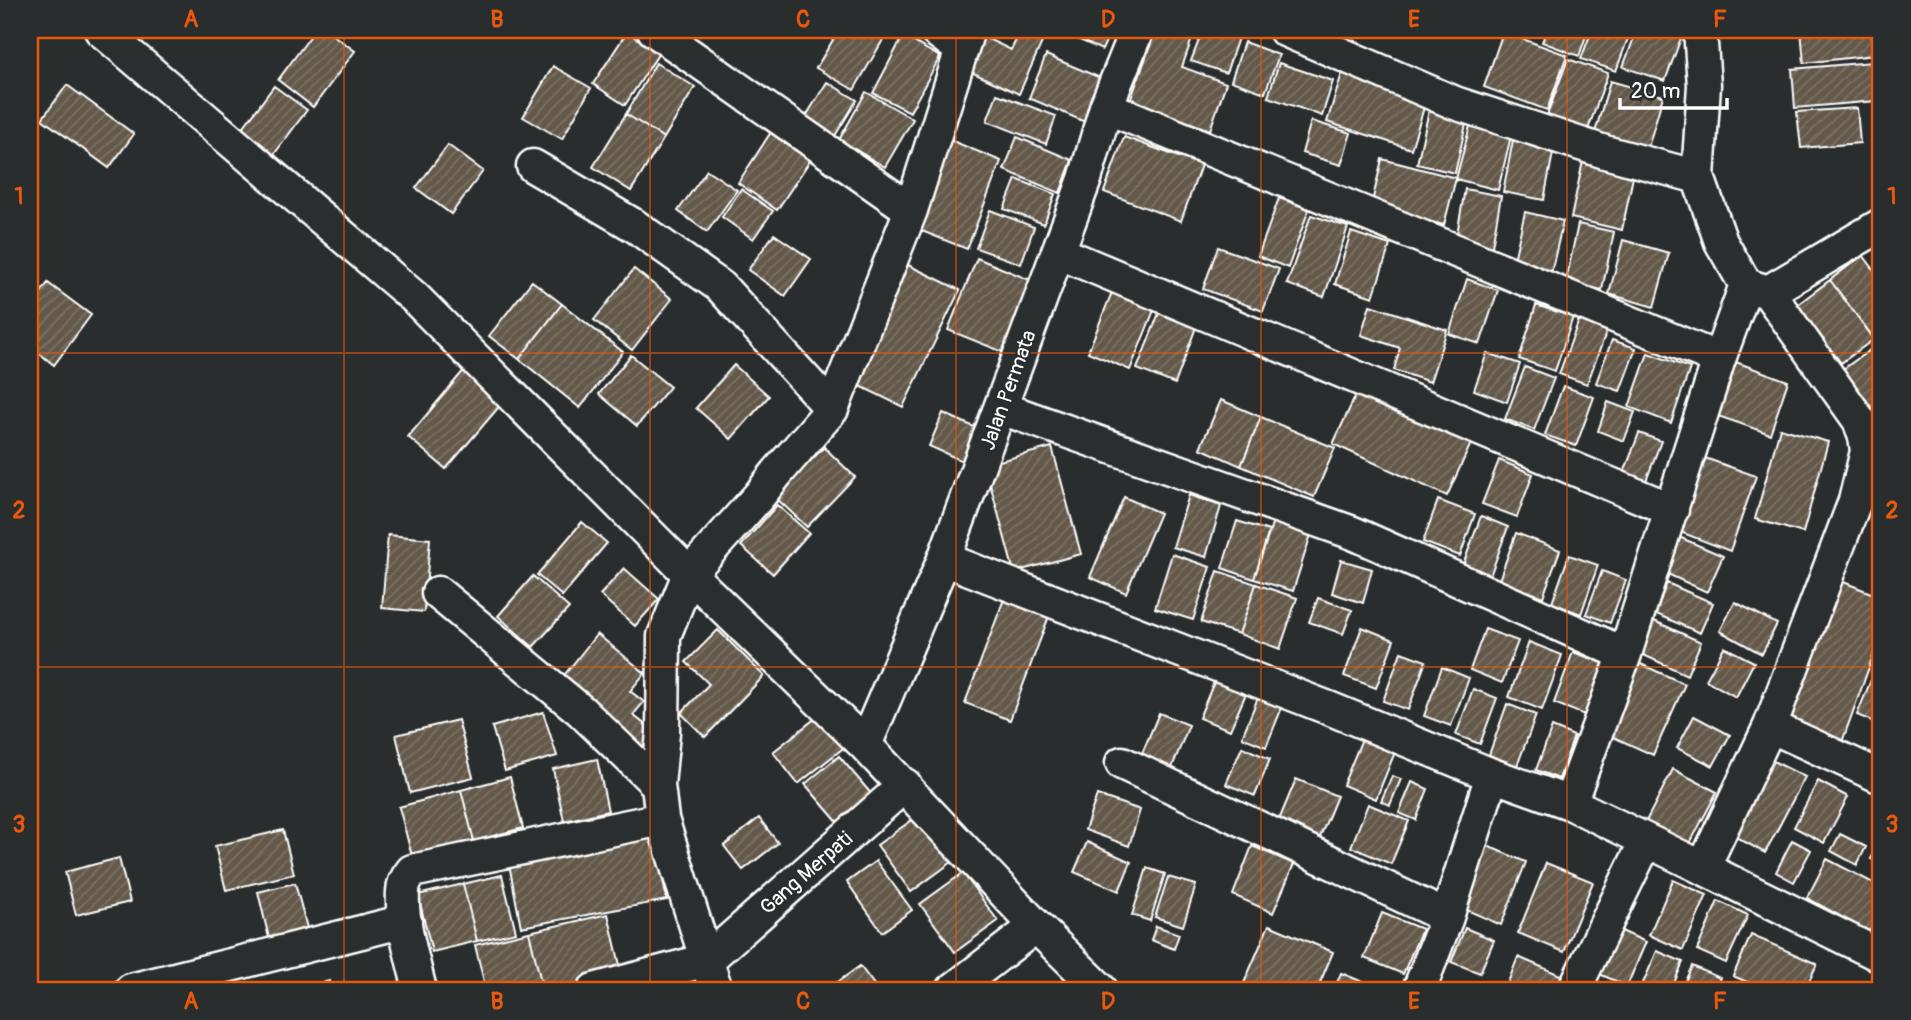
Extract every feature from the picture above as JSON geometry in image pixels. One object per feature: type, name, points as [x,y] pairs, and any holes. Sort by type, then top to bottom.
[{"type":"street","points":[[101,30],[414,297],[689,574],[905,785],[1036,926],[1101,990]]},
{"type":"street","points":[[654,30],[911,210]]},
{"type":"street","points":[[716,990],[662,819],[659,785],[663,733],[664,636],[689,574],[832,409],[911,210],[965,40],[935,30]]},
{"type":"street","name":"Jalan Permata","points":[[865,745],[944,559],[1085,179],[1106,107],[1137,30]]},
{"type":"street","points":[[1284,30],[1455,103],[1605,152],[1698,177]]},
{"type":"street","points":[[1700,30],[1704,85],[1698,177],[1721,242],[1859,420],[1867,451],[1855,501],[1770,726],[1703,868]]},
{"type":"street","points":[[1106,107],[1719,359]]},
{"type":"street","points":[[533,166],[635,226],[721,286],[832,409]]},
{"type":"street","points":[[1570,803],[1625,654],[1719,359],[1757,289],[1881,225]]},
{"type":"street","points":[[1058,253],[1672,510]]},
{"type":"street","points":[[1001,408],[1353,533],[1625,654]]},
{"type":"street","points":[[944,559],[1331,709],[1492,775],[1570,803],[1881,956]]},
{"type":"street","points":[[438,593],[580,710],[659,785]]},
{"type":"street","points":[[1770,726],[1881,777]]},
{"type":"street","points":[[1122,763],[1447,917]]},
{"type":"street","points":[[1419,990],[1447,917],[1492,775]]},
{"type":"street","name":"Gang Merpati","points":[[707,960],[905,785]]},
{"type":"street","points":[[420,990],[405,921],[402,889],[412,871],[662,819]]},
{"type":"street","points":[[1574,990],[1646,841]]},
{"type":"street","points":[[131,990],[405,921]]},
{"type":"street","points":[[953,990],[1036,926]]},
{"type":"street","points":[[594,990],[707,960]]},
{"type":"building","points":[[315,30],[326,30],[355,51],[313,107],[278,80]]},
{"type":"building","points":[[839,30],[881,30],[887,33],[854,90],[816,68]]},
{"type":"building","points":[[1021,30],[1047,31],[1019,94],[969,71],[984,37],[1011,50]]},
{"type":"building","points":[[1057,30],[1111,30],[1102,50]]},
{"type":"building","points":[[1156,30],[1195,30],[1182,67],[1226,83],[1210,130],[1130,101]]},
{"type":"building","points":[[1203,30],[1240,32],[1226,73],[1191,61]]},
{"type":"building","points":[[1547,30],[1588,30],[1579,56],[1542,42]]},
{"type":"building","points":[[1592,30],[1631,30],[1616,71],[1581,59]]},
{"type":"building","points":[[1637,30],[1684,30],[1665,81],[1623,67]]},
{"type":"building","points":[[1801,30],[1871,30],[1874,55],[1804,63]]},
{"type":"building","points":[[627,32],[659,53],[625,105],[593,84]]},
{"type":"building","points":[[1503,32],[1567,55],[1547,110],[1484,87]]},
{"type":"building","points":[[903,36],[940,57],[910,112],[873,93]]},
{"type":"building","points":[[1244,42],[1279,55],[1265,93],[1231,81]]},
{"type":"building","points":[[1046,55],[1103,79],[1085,122],[1029,98]]},
{"type":"building","points":[[1568,59],[1608,73],[1586,135],[1545,121]]},
{"type":"building","points":[[1872,62],[1876,101],[1795,108],[1792,69]]},
{"type":"building","points":[[656,63],[695,87],[664,138],[626,114]]},
{"type":"building","points":[[1279,63],[1333,81],[1322,116],[1268,97]]},
{"type":"building","points":[[553,66],[591,88],[562,139],[523,117]]},
{"type":"building","points":[[1344,67],[1428,95],[1411,149],[1327,122]]},
{"type":"building","points":[[1610,81],[1663,96],[1647,151],[1594,136]]},
{"type":"building","points":[[827,82],[857,100],[833,139],[803,121]]},
{"type":"building","points":[[67,85],[134,134],[109,168],[42,119]]},
{"type":"building","points":[[274,86],[307,110],[269,161],[236,137]]},
{"type":"building","points":[[866,92],[913,119],[885,167],[839,140]]},
{"type":"building","points":[[997,94],[1056,116],[1046,144],[987,121]]},
{"type":"building","points":[[1430,106],[1468,115],[1455,173],[1417,164]]},
{"type":"building","points":[[1857,108],[1860,143],[1801,148],[1797,112]]},
{"type":"building","points":[[626,114],[664,138],[631,191],[593,167]]},
{"type":"building","points":[[1311,121],[1351,133],[1341,165],[1302,153]]},
{"type":"building","points":[[1471,122],[1512,132],[1498,190],[1456,179]]},
{"type":"building","points":[[773,129],[813,156],[777,210],[738,183]]},
{"type":"building","points":[[1514,135],[1555,142],[1544,200],[1503,192]]},
{"type":"building","points":[[1017,137],[1072,160],[1060,193],[1004,170]]},
{"type":"building","points":[[1124,137],[1201,165],[1181,221],[1104,192]]},
{"type":"building","points":[[945,138],[1001,161],[967,249],[909,226]]},
{"type":"building","points":[[448,145],[483,171],[451,214],[416,188]]},
{"type":"building","points":[[1382,159],[1456,178],[1444,225],[1371,207]]},
{"type":"building","points":[[1583,161],[1634,172],[1622,230],[1571,218]]},
{"type":"building","points":[[707,170],[737,190],[707,232],[678,211]]},
{"type":"building","points":[[1016,179],[1055,194],[1044,224],[1004,209]]},
{"type":"building","points":[[741,189],[773,211],[753,239],[722,217]]},
{"type":"building","points":[[1465,189],[1501,196],[1491,252],[1455,245]]},
{"type":"building","points":[[1279,198],[1309,209],[1288,268],[1258,256]]},
{"type":"building","points":[[990,210],[1034,227],[1021,264],[976,248]]},
{"type":"building","points":[[1525,212],[1563,221],[1549,282],[1511,273]]},
{"type":"building","points":[[1311,215],[1348,227],[1324,297],[1287,284]]},
{"type":"building","points":[[1578,224],[1614,232],[1602,290],[1566,281]]},
{"type":"building","points":[[1351,232],[1390,245],[1373,297],[1335,284]]},
{"type":"building","points":[[774,234],[811,259],[785,296],[748,270]]},
{"type":"building","points":[[1623,240],[1669,253],[1654,307],[1609,294]]},
{"type":"building","points":[[1218,247],[1279,269],[1263,311],[1203,289]]},
{"type":"building","points":[[1863,255],[1881,279],[1881,330],[1873,337],[1830,280]]},
{"type":"building","points":[[977,258],[1037,283],[1008,354],[948,330]]},
{"type":"building","points":[[906,264],[960,290],[903,407],[850,381]]},
{"type":"building","points":[[634,269],[672,299],[632,350],[594,320]]},
{"type":"building","points":[[1467,279],[1498,290],[1480,344],[1449,334]]},
{"type":"building","points":[[1830,280],[1874,339],[1841,363],[1797,305]]},
{"type":"building","points":[[532,281],[562,304],[519,359],[489,336]]},
{"type":"building","points":[[48,283],[91,315],[54,365],[30,346],[30,307]]},
{"type":"building","points":[[1112,292],[1154,310],[1130,370],[1088,352]]},
{"type":"building","points":[[562,304],[623,352],[580,408],[519,359]]},
{"type":"building","points":[[1370,305],[1447,330],[1430,382],[1394,370],[1400,348],[1361,335]]},
{"type":"building","points":[[1536,305],[1573,317],[1555,371],[1519,359]]},
{"type":"building","points":[[1159,313],[1196,327],[1175,384],[1137,369]]},
{"type":"building","points":[[1579,320],[1607,330],[1587,384],[1559,374]]},
{"type":"building","points":[[1612,340],[1636,348],[1620,391],[1596,383]]},
{"type":"building","points":[[1881,342],[1881,432],[1839,372]]},
{"type":"building","points":[[1487,353],[1520,364],[1507,402],[1474,390]]},
{"type":"building","points":[[1648,353],[1690,368],[1671,423],[1629,407]]},
{"type":"building","points":[[631,355],[670,387],[637,426],[599,394]]},
{"type":"building","points":[[1733,361],[1788,381],[1770,434],[1715,415]]},
{"type":"building","points":[[734,365],[769,396],[731,439],[696,408]]},
{"type":"building","points":[[1525,367],[1554,378],[1534,430],[1505,419]]},
{"type":"building","points":[[465,369],[503,402],[446,469],[408,437]]},
{"type":"building","points":[[1360,386],[1473,439],[1447,496],[1333,444]]},
{"type":"building","points":[[1563,386],[1594,397],[1576,446],[1545,435]]},
{"type":"building","points":[[1221,400],[1261,417],[1241,466],[1200,448]]},
{"type":"building","points":[[1608,402],[1635,412],[1624,441],[1598,431]]},
{"type":"building","points":[[943,413],[983,431],[969,464],[929,446]]},
{"type":"building","points":[[1261,417],[1335,448],[1314,497],[1241,466]]},
{"type":"building","points":[[1780,428],[1828,442],[1803,533],[1755,519]]},
{"type":"building","points":[[1639,433],[1661,441],[1646,481],[1624,473]]},
{"type":"building","points":[[824,447],[855,477],[807,527],[775,497]]},
{"type":"building","points":[[1052,447],[1081,554],[1014,572],[985,465]]},
{"type":"building","points":[[1702,457],[1756,476],[1730,551],[1675,530]]},
{"type":"building","points":[[1499,460],[1533,474],[1517,517],[1482,504]]},
{"type":"building","points":[[1189,495],[1221,506],[1206,557],[1173,547]]},
{"type":"building","points":[[1124,497],[1160,513],[1126,593],[1090,577]]},
{"type":"building","points":[[1438,500],[1475,514],[1460,556],[1423,542]]},
{"type":"building","points":[[777,505],[809,533],[773,574],[741,546]]},
{"type":"building","points":[[1275,515],[1313,528],[1293,591],[1254,579]]},
{"type":"building","points":[[1481,516],[1508,527],[1490,576],[1463,565]]},
{"type":"building","points":[[1237,521],[1269,531],[1254,579],[1222,568]]},
{"type":"building","points":[[582,522],[607,543],[562,596],[537,575]]},
{"type":"building","points":[[1516,533],[1560,550],[1543,597],[1499,580]]},
{"type":"building","points":[[388,535],[430,539],[424,612],[382,608]]},
{"type":"building","points":[[1679,537],[1723,556],[1707,592],[1663,572]]},
{"type":"building","points":[[1172,554],[1210,567],[1193,620],[1155,608]]},
{"type":"building","points":[[1569,555],[1598,565],[1581,614],[1552,603]]},
{"type":"building","points":[[1341,560],[1372,569],[1363,603],[1332,593]]},
{"type":"building","points":[[624,568],[659,599],[635,626],[600,595]]},
{"type":"building","points":[[1218,571],[1256,584],[1239,634],[1201,622]]},
{"type":"building","points":[[1602,571],[1626,580],[1610,623],[1586,614]]},
{"type":"building","points":[[533,576],[569,608],[533,647],[498,616]]},
{"type":"building","points":[[1841,581],[1881,597],[1881,634],[1842,742],[1789,723]]},
{"type":"building","points":[[1667,583],[1713,603],[1700,633],[1654,613]]},
{"type":"building","points":[[1256,584],[1297,598],[1280,649],[1239,634]]},
{"type":"building","points":[[1318,598],[1352,610],[1343,634],[1309,622]]},
{"type":"building","points":[[1004,599],[1049,616],[1010,720],[965,703]]},
{"type":"building","points":[[1735,602],[1777,624],[1762,654],[1720,631]]},
{"type":"building","points":[[1652,620],[1701,642],[1687,675],[1637,652]]},
{"type":"building","points":[[1362,627],[1394,640],[1376,688],[1344,676]]},
{"type":"building","points":[[1485,629],[1518,641],[1502,683],[1470,670]]},
{"type":"building","points":[[718,630],[764,676],[705,737],[681,713],[709,684],[686,662]]},
{"type":"building","points":[[597,634],[645,673],[630,691],[644,702],[633,715],[656,733],[641,752],[558,683]]},
{"type":"building","points":[[1529,642],[1562,655],[1542,710],[1509,697]]},
{"type":"building","points":[[1724,647],[1754,662],[1736,697],[1706,680]]},
{"type":"building","points":[[1401,652],[1426,661],[1408,710],[1383,701]]},
{"type":"building","points":[[1573,652],[1606,664],[1587,716],[1554,703]]},
{"type":"building","points":[[1881,655],[1881,725],[1857,715]]},
{"type":"building","points":[[1634,661],[1685,684],[1653,755],[1602,732]]},
{"type":"building","points":[[1442,667],[1469,678],[1451,726],[1424,716]]},
{"type":"building","points":[[1216,677],[1248,689],[1230,730],[1199,718]]},
{"type":"building","points":[[1473,689],[1497,698],[1480,744],[1456,735]]},
{"type":"building","points":[[1261,690],[1285,700],[1266,747],[1242,737]]},
{"type":"building","points":[[1507,704],[1536,715],[1517,766],[1489,755]]},
{"type":"building","points":[[543,712],[557,756],[505,771],[492,727]]},
{"type":"building","points":[[822,713],[847,745],[798,784],[773,752]]},
{"type":"building","points":[[1159,713],[1189,725],[1169,775],[1138,763]]},
{"type":"building","points":[[1694,716],[1730,735],[1713,766],[1677,748]]},
{"type":"building","points":[[458,720],[473,777],[410,793],[396,735]]},
{"type":"building","points":[[1552,727],[1574,736],[1559,779],[1536,770]]},
{"type":"building","points":[[1364,734],[1397,747],[1376,799],[1343,785]]},
{"type":"building","points":[[1242,747],[1270,759],[1255,796],[1226,784]]},
{"type":"building","points":[[839,756],[879,803],[846,832],[805,784]]},
{"type":"building","points":[[597,759],[608,811],[564,821],[553,769]]},
{"type":"building","points":[[1773,761],[1805,777],[1765,853],[1734,836]]},
{"type":"building","points":[[1673,769],[1717,792],[1688,847],[1645,823]]},
{"type":"building","points":[[1392,776],[1401,779],[1390,805],[1381,801]]},
{"type":"building","points":[[510,777],[523,828],[474,841],[461,790]]},
{"type":"building","points":[[1296,779],[1337,796],[1318,842],[1277,825]]},
{"type":"building","points":[[1818,781],[1848,797],[1824,843],[1794,827]]},
{"type":"building","points":[[1412,782],[1428,789],[1416,820],[1399,813]]},
{"type":"building","points":[[461,790],[474,841],[412,856],[399,807]]},
{"type":"building","points":[[1097,795],[1140,810],[1129,846],[1085,830]]},
{"type":"building","points":[[1368,804],[1409,821],[1391,864],[1351,847]]},
{"type":"building","points":[[922,813],[956,859],[911,892],[877,845]]},
{"type":"building","points":[[759,818],[778,843],[743,870],[724,846]]},
{"type":"building","points":[[283,830],[294,874],[226,890],[215,846]]},
{"type":"building","points":[[1840,834],[1866,847],[1857,865],[1831,851]]},
{"type":"building","points":[[654,836],[667,900],[521,927],[509,864]]},
{"type":"building","points":[[1792,840],[1811,850],[1794,882],[1776,872]]},
{"type":"building","points":[[1881,840],[1881,865],[1871,859]]},
{"type":"building","points":[[1087,842],[1131,862],[1119,891],[1074,872]]},
{"type":"building","points":[[1485,845],[1526,862],[1501,925],[1460,907]]},
{"type":"building","points":[[1252,846],[1294,864],[1273,913],[1233,895]]},
{"type":"building","points":[[119,858],[130,902],[76,915],[65,872]]},
{"type":"building","points":[[1827,859],[1881,887],[1881,908],[1869,932],[1807,898]]},
{"type":"building","points":[[876,861],[912,910],[882,932],[847,882]]},
{"type":"building","points":[[1546,863],[1593,882],[1564,952],[1518,933]]},
{"type":"building","points":[[1147,868],[1165,874],[1150,921],[1132,915]]},
{"type":"building","points":[[963,873],[998,921],[955,952],[920,904]]},
{"type":"building","points":[[502,875],[516,932],[477,941],[463,884]]},
{"type":"building","points":[[1168,877],[1196,885],[1183,926],[1155,917]]},
{"type":"building","points":[[1673,880],[1707,895],[1683,950],[1649,935]]},
{"type":"building","points":[[295,883],[307,928],[269,938],[258,892]]},
{"type":"building","points":[[463,884],[477,941],[432,952],[418,895]]},
{"type":"building","points":[[1718,901],[1748,915],[1726,963],[1697,950]]},
{"type":"building","points":[[1382,913],[1422,929],[1403,974],[1364,958]]},
{"type":"building","points":[[608,914],[623,978],[569,990],[543,990],[529,932]]},
{"type":"building","points":[[1269,925],[1333,952],[1317,990],[1261,990],[1244,983]]},
{"type":"building","points":[[1156,926],[1179,934],[1174,949],[1151,940]]},
{"type":"building","points":[[1610,926],[1646,942],[1627,986],[1590,970]]},
{"type":"building","points":[[1465,928],[1494,940],[1480,973],[1451,962]]},
{"type":"building","points":[[529,932],[543,990],[486,990],[475,945]]},
{"type":"building","points":[[1751,935],[1817,964],[1805,990],[1766,990],[1733,976]]},
{"type":"building","points":[[1657,951],[1683,962],[1671,990],[1640,990]]},
{"type":"building","points":[[1518,957],[1565,977],[1560,990],[1505,990]]},
{"type":"building","points":[[860,966],[878,990],[828,989]]},
{"type":"building","points":[[1692,966],[1720,978],[1714,990],[1681,990]]},
{"type":"building","points":[[1341,973],[1368,984],[1365,990],[1334,990]]},
{"type":"building","points":[[330,981],[332,990],[287,990]]}]
